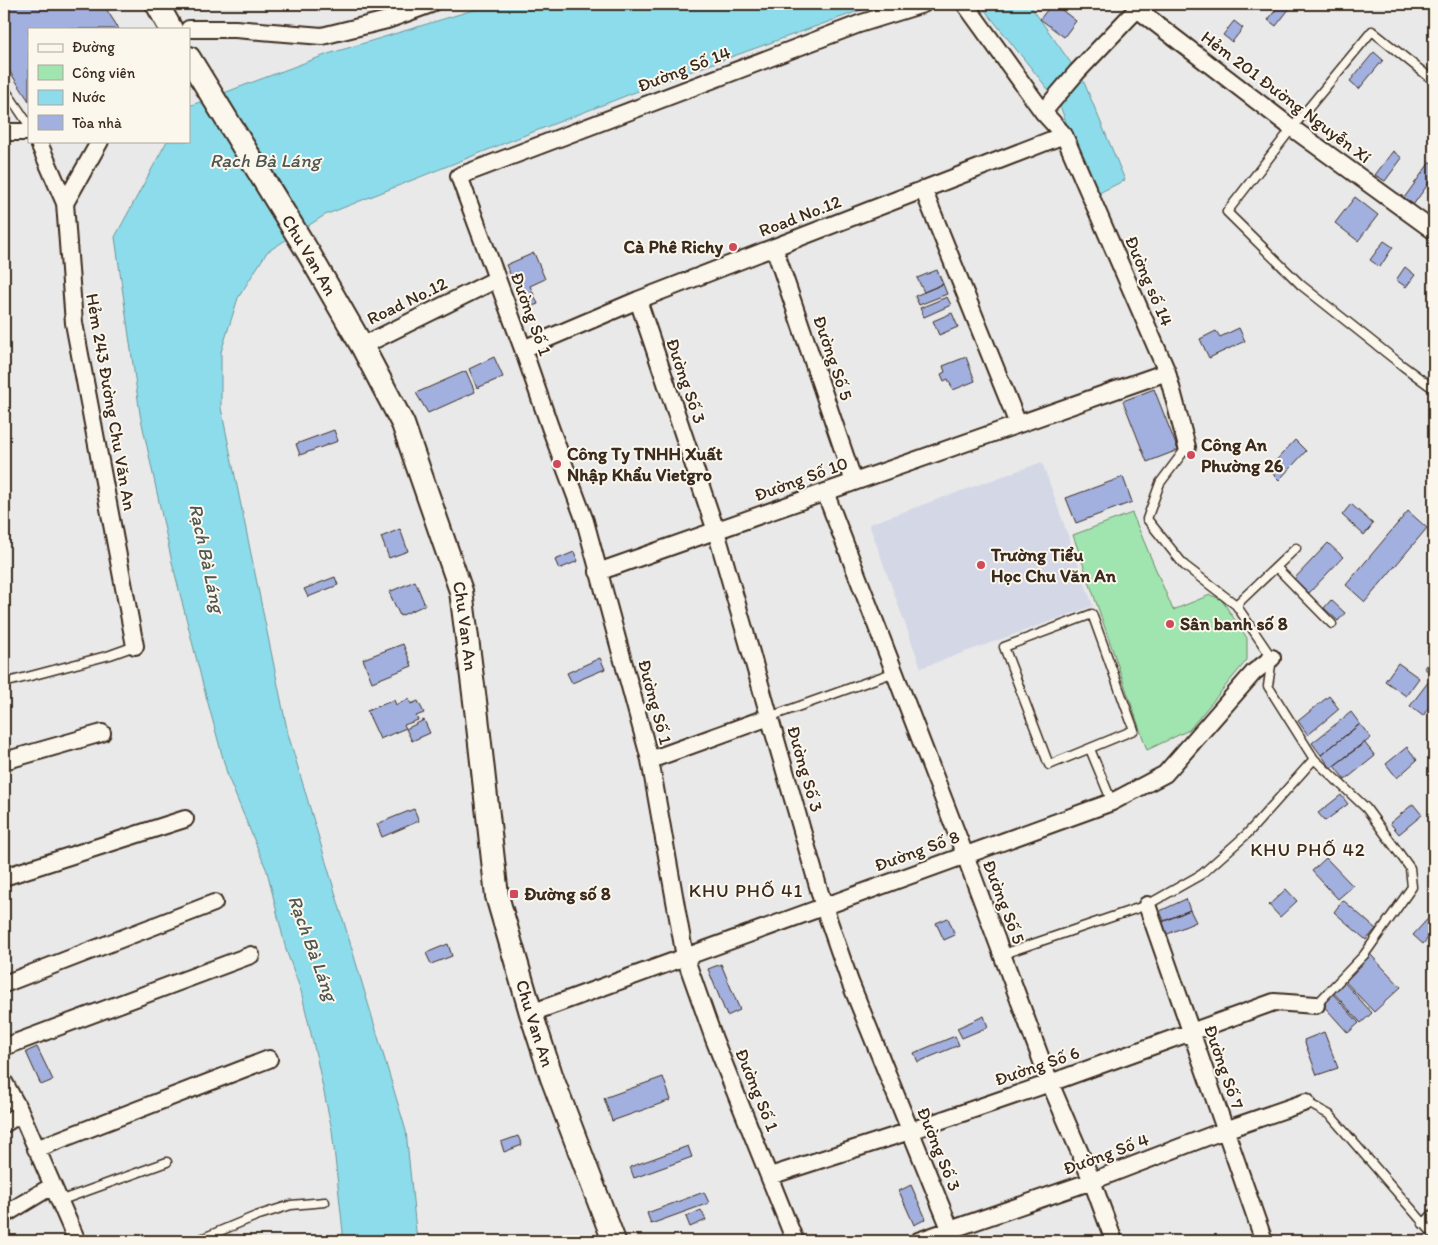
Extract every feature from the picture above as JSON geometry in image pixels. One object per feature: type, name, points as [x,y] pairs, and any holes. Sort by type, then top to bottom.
[{"type":"street","points":[[156,4],[170,28]]},
{"type":"street","points":[[190,29],[235,28],[322,36],[388,20],[431,4]]},
{"type":"street","name":"Đường Số 14","points":[[459,176],[859,24],[923,4]]},
{"type":"street","points":[[965,4],[1043,112],[1064,135]]},
{"type":"street","name":"Hẻm 201 Đường Nguyễn Xí","points":[[1043,112],[1077,72],[1137,9],[1292,128],[1434,231]]},
{"type":"street","name":"Chu Van An","points":[[190,60],[308,252],[362,346],[403,424],[461,591],[497,896],[552,1078],[614,1241]]},
{"type":"street","points":[[4,132],[28,132]]},
{"type":"street","name":"Road No.12","points":[[523,349],[638,300],[1064,135]]},
{"type":"street","name":"Đường số 14","points":[[1064,135],[1167,372],[1187,447]]},
{"type":"street","points":[[38,142],[66,203]]},
{"type":"street","points":[[66,203],[99,142]]},
{"type":"street","name":"Đường Số 1","points":[[459,176],[584,521],[650,760],[685,957],[714,1038],[795,1241]]},
{"type":"street","points":[[923,190],[1018,424]]},
{"type":"street","name":"Hẻm 243 Đường Chu Văn An","points":[[66,203],[74,323],[135,646]]},
{"type":"street","name":"Đường Số 5","points":[[774,247],[854,482]]},
{"type":"street","name":"Road No.12","points":[[362,346],[497,279]]},
{"type":"street","name":"Đường Số 3","points":[[638,300],[716,531],[824,907],[850,982],[952,1235]]},
{"type":"street","name":"Đường Số 10","points":[[598,572],[1167,372]]},
{"type":"street","name":"Đường Số 5","points":[[825,492],[1003,954],[1050,1083],[1092,1181],[1114,1241]]},
{"type":"street","name":"Đường Số 8","points":[[531,1013],[1112,802],[1165,774],[1254,672],[1272,658]]},
{"type":"street","points":[[650,760],[769,716]]},
{"type":"street","points":[[4,760],[102,733]]},
{"type":"street","points":[[4,877],[185,819]]},
{"type":"street","points":[[4,984],[214,902]]},
{"type":"street","name":"Đường Số 7","points":[[1147,906],[1264,1241]]},
{"type":"street","points":[[4,1047],[251,955]]},
{"type":"street","name":"Đường Số 6","points":[[770,1176],[1050,1083],[1274,1002],[1316,1005]]},
{"type":"street","points":[[36,1149],[269,1059]]},
{"type":"street","points":[[4,1082],[21,1113],[76,1241]]},
{"type":"street","name":"Đường Số 4","points":[[918,1241],[952,1235],[1225,1130],[1306,1102]]},
{"type":"street","points":[[4,1124],[21,1113]]},
{"type":"street","points":[[4,1215],[52,1186]]},
{"type":"lane","points":[[1434,81],[1372,31],[1292,128],[1227,212],[1301,285],[1434,389]]},
{"type":"lane","points":[[4,88],[28,124]]},
{"type":"lane","points":[[1187,447],[1160,483],[1147,519],[1184,566],[1236,605],[1272,658],[1268,686],[1314,759],[1366,808],[1410,868],[1412,887],[1364,955],[1316,1005]]},
{"type":"lane","points":[[1236,605],[1296,548]]},
{"type":"lane","points":[[1276,567],[1332,624]]},
{"type":"lane","points":[[1092,614],[1134,730],[1090,749],[1048,765],[1004,646],[1092,614]]},
{"type":"lane","points":[[4,683],[110,655],[135,646]]},
{"type":"lane","points":[[769,716],[895,672]]},
{"type":"lane","points":[[1090,749],[1112,802]]},
{"type":"lane","points":[[1003,954],[1147,906],[1202,874],[1247,834],[1314,759]]},
{"type":"lane","points":[[1306,1102],[1330,1115],[1434,1235]]},
{"type":"lane","points":[[59,1201],[167,1162]]},
{"type":"lane","points":[[196,1241],[256,1216],[292,1205],[325,1202]]},
{"type":"lane","points":[[1423,1224],[1434,1213]]},
{"type":"shaded area","name":"Trường Tiểu Học Chu Văn An","points":[[1042,462],[1093,606],[921,668],[869,524]]},
{"type":"green space","name":"Sân banh số 8","points":[[1132,513],[1173,610],[1210,595],[1221,599],[1247,638],[1247,660],[1189,730],[1147,750],[1073,535]]},
{"type":"water","name":"Rạch Bà Láng","points":[[493,4],[878,4],[656,84],[325,215],[267,252],[238,298],[221,352],[221,408],[288,734],[406,1131],[417,1241],[342,1241],[343,1232],[332,1130],[301,991],[286,950],[267,871],[228,777],[172,562],[140,414],[115,237],[166,142],[190,142],[190,106],[328,54]]},
{"type":"water","points":[[980,4],[1029,4],[1083,80],[1125,180],[1093,196],[1059,103]]},
{"type":"building","points":[[4,4],[103,4],[118,28],[28,28],[28,99],[4,63]]},
{"type":"building","points":[[1052,4],[1076,21],[1064,37],[1040,19]]},
{"type":"building","points":[[1280,4],[1293,4],[1276,26],[1268,20]]},
{"type":"building","points":[[1234,21],[1243,28],[1232,42],[1223,35]]},
{"type":"building","points":[[1374,52],[1383,60],[1359,89],[1350,81]]},
{"type":"building","points":[[1393,151],[1402,158],[1385,181],[1375,175]]},
{"type":"building","points":[[1430,162],[1434,165],[1434,176],[1413,205],[1404,198]]},
{"type":"building","points":[[1355,197],[1378,215],[1358,241],[1335,223]]},
{"type":"building","points":[[1384,241],[1393,247],[1380,267],[1370,260]]},
{"type":"building","points":[[534,253],[545,279],[530,286],[538,304],[527,308],[506,265]]},
{"type":"building","points":[[1405,267],[1415,275],[1406,287],[1396,280]]},
{"type":"building","points":[[937,270],[943,284],[924,292],[917,278]]},
{"type":"building","points":[[943,284],[947,294],[919,305],[915,296]]},
{"type":"building","points":[[947,297],[951,305],[924,317],[920,308]]},
{"type":"building","points":[[952,313],[958,327],[939,335],[933,321]]},
{"type":"building","points":[[1239,328],[1245,341],[1209,358],[1200,339],[1216,331],[1220,337]]},
{"type":"building","points":[[494,357],[503,377],[477,388],[469,369]]},
{"type":"building","points":[[966,357],[975,381],[953,390],[948,379],[944,381],[941,374],[945,372],[943,366]]},
{"type":"building","points":[[466,371],[475,392],[428,413],[416,393]]},
{"type":"building","points":[[1154,389],[1178,450],[1147,462],[1123,401]]},
{"type":"building","points":[[334,430],[338,441],[300,455],[296,444]]},
{"type":"building","points":[[1295,440],[1306,451],[1279,480],[1268,469]]},
{"type":"building","points":[[1123,477],[1132,502],[1076,523],[1066,498]]},
{"type":"building","points":[[1351,504],[1373,524],[1364,535],[1342,515]]},
{"type":"building","points":[[1408,511],[1427,528],[1365,602],[1346,585]]},
{"type":"building","points":[[400,529],[408,551],[389,558],[381,537]]},
{"type":"building","points":[[1328,543],[1343,557],[1309,593],[1294,579]]},
{"type":"building","points":[[574,552],[578,561],[559,569],[555,560]]},
{"type":"building","points":[[335,577],[338,585],[308,597],[304,589]]},
{"type":"building","points":[[415,581],[425,605],[400,616],[389,592]]},
{"type":"building","points":[[1331,600],[1345,613],[1338,621],[1324,608]]},
{"type":"building","points":[[403,644],[412,666],[372,682],[363,659]]},
{"type":"building","points":[[1434,655],[1434,676],[1424,668]]},
{"type":"building","points":[[600,658],[605,669],[572,683],[567,673]]},
{"type":"building","points":[[1398,663],[1419,678],[1406,696],[1385,681]]},
{"type":"building","points":[[1432,677],[1434,679],[1434,699],[1423,716],[1410,706]]},
{"type":"building","points":[[1329,696],[1339,709],[1308,735],[1298,721]]},
{"type":"building","points":[[409,699],[411,704],[418,701],[424,713],[416,716],[418,720],[404,725],[406,728],[380,739],[367,711],[394,700],[396,705]]},
{"type":"building","points":[[1351,712],[1360,724],[1321,755],[1312,743]]},
{"type":"building","points":[[424,720],[430,733],[412,741],[406,729]]},
{"type":"building","points":[[1360,724],[1371,738],[1331,768],[1321,755]]},
{"type":"building","points":[[1364,742],[1375,756],[1345,780],[1334,766]]},
{"type":"building","points":[[1407,747],[1417,760],[1397,778],[1386,764]]},
{"type":"building","points":[[1341,795],[1348,804],[1325,821],[1318,813]]},
{"type":"building","points":[[1413,804],[1422,815],[1399,834],[1390,823]]},
{"type":"building","points":[[414,809],[419,821],[382,837],[377,824]]},
{"type":"building","points":[[1326,858],[1353,886],[1338,899],[1312,871]]},
{"type":"building","points":[[1286,889],[1297,901],[1280,917],[1269,905]]},
{"type":"building","points":[[1186,899],[1190,910],[1164,921],[1160,911]]},
{"type":"building","points":[[1343,900],[1376,929],[1366,940],[1334,912]]},
{"type":"building","points":[[1190,910],[1196,922],[1163,936],[1158,924]]},
{"type":"building","points":[[1434,912],[1434,931],[1423,944],[1413,935]]},
{"type":"building","points":[[948,918],[955,935],[944,940],[936,923]]},
{"type":"building","points":[[448,944],[452,956],[431,964],[426,953]]},
{"type":"building","points":[[1370,954],[1401,987],[1374,1012],[1343,979]]},
{"type":"building","points":[[721,964],[740,1010],[727,1016],[708,969]]},
{"type":"building","points":[[1343,981],[1372,1013],[1361,1023],[1332,991]]},
{"type":"building","points":[[1332,993],[1359,1023],[1348,1033],[1321,1003]]},
{"type":"building","points":[[984,1016],[988,1027],[962,1038],[957,1028]]},
{"type":"building","points":[[1324,1032],[1338,1068],[1317,1075],[1304,1040]]},
{"type":"building","points":[[955,1036],[959,1045],[918,1062],[914,1053]]},
{"type":"building","points":[[37,1047],[53,1080],[41,1085],[26,1052]]},
{"type":"building","points":[[663,1077],[671,1100],[612,1121],[604,1098]]},
{"type":"building","points":[[518,1136],[522,1145],[504,1152],[501,1142]]},
{"type":"building","points":[[688,1146],[692,1157],[634,1178],[630,1167]]},
{"type":"building","points":[[911,1185],[926,1219],[914,1225],[899,1191]]},
{"type":"building","points":[[704,1192],[709,1203],[651,1224],[647,1213]]},
{"type":"building","points":[[701,1210],[706,1220],[690,1227],[686,1217]]},
{"type":"place","name":"Cà Phê Richy","points":[[733,247]]},
{"type":"place","name":"Công An Phường 26","points":[[1191,455]]},
{"type":"place","name":"Công Ty TNHH Xuất Nhập Khẩu Vietgro","points":[[557,464]]},
{"type":"place","name":"Trường Tiểu Học Chu Văn An","points":[[981,565]]},
{"type":"place","name":"Sân banh số 8","points":[[1170,624]]},
{"type":"place","name":"Đường số 8","points":[[514,894]]},
{"type":"district","name":"KHU PHỐ 42","points":[[1308,849]]},
{"type":"district","name":"KHU PHỐ 41","points":[[746,890]]}]
